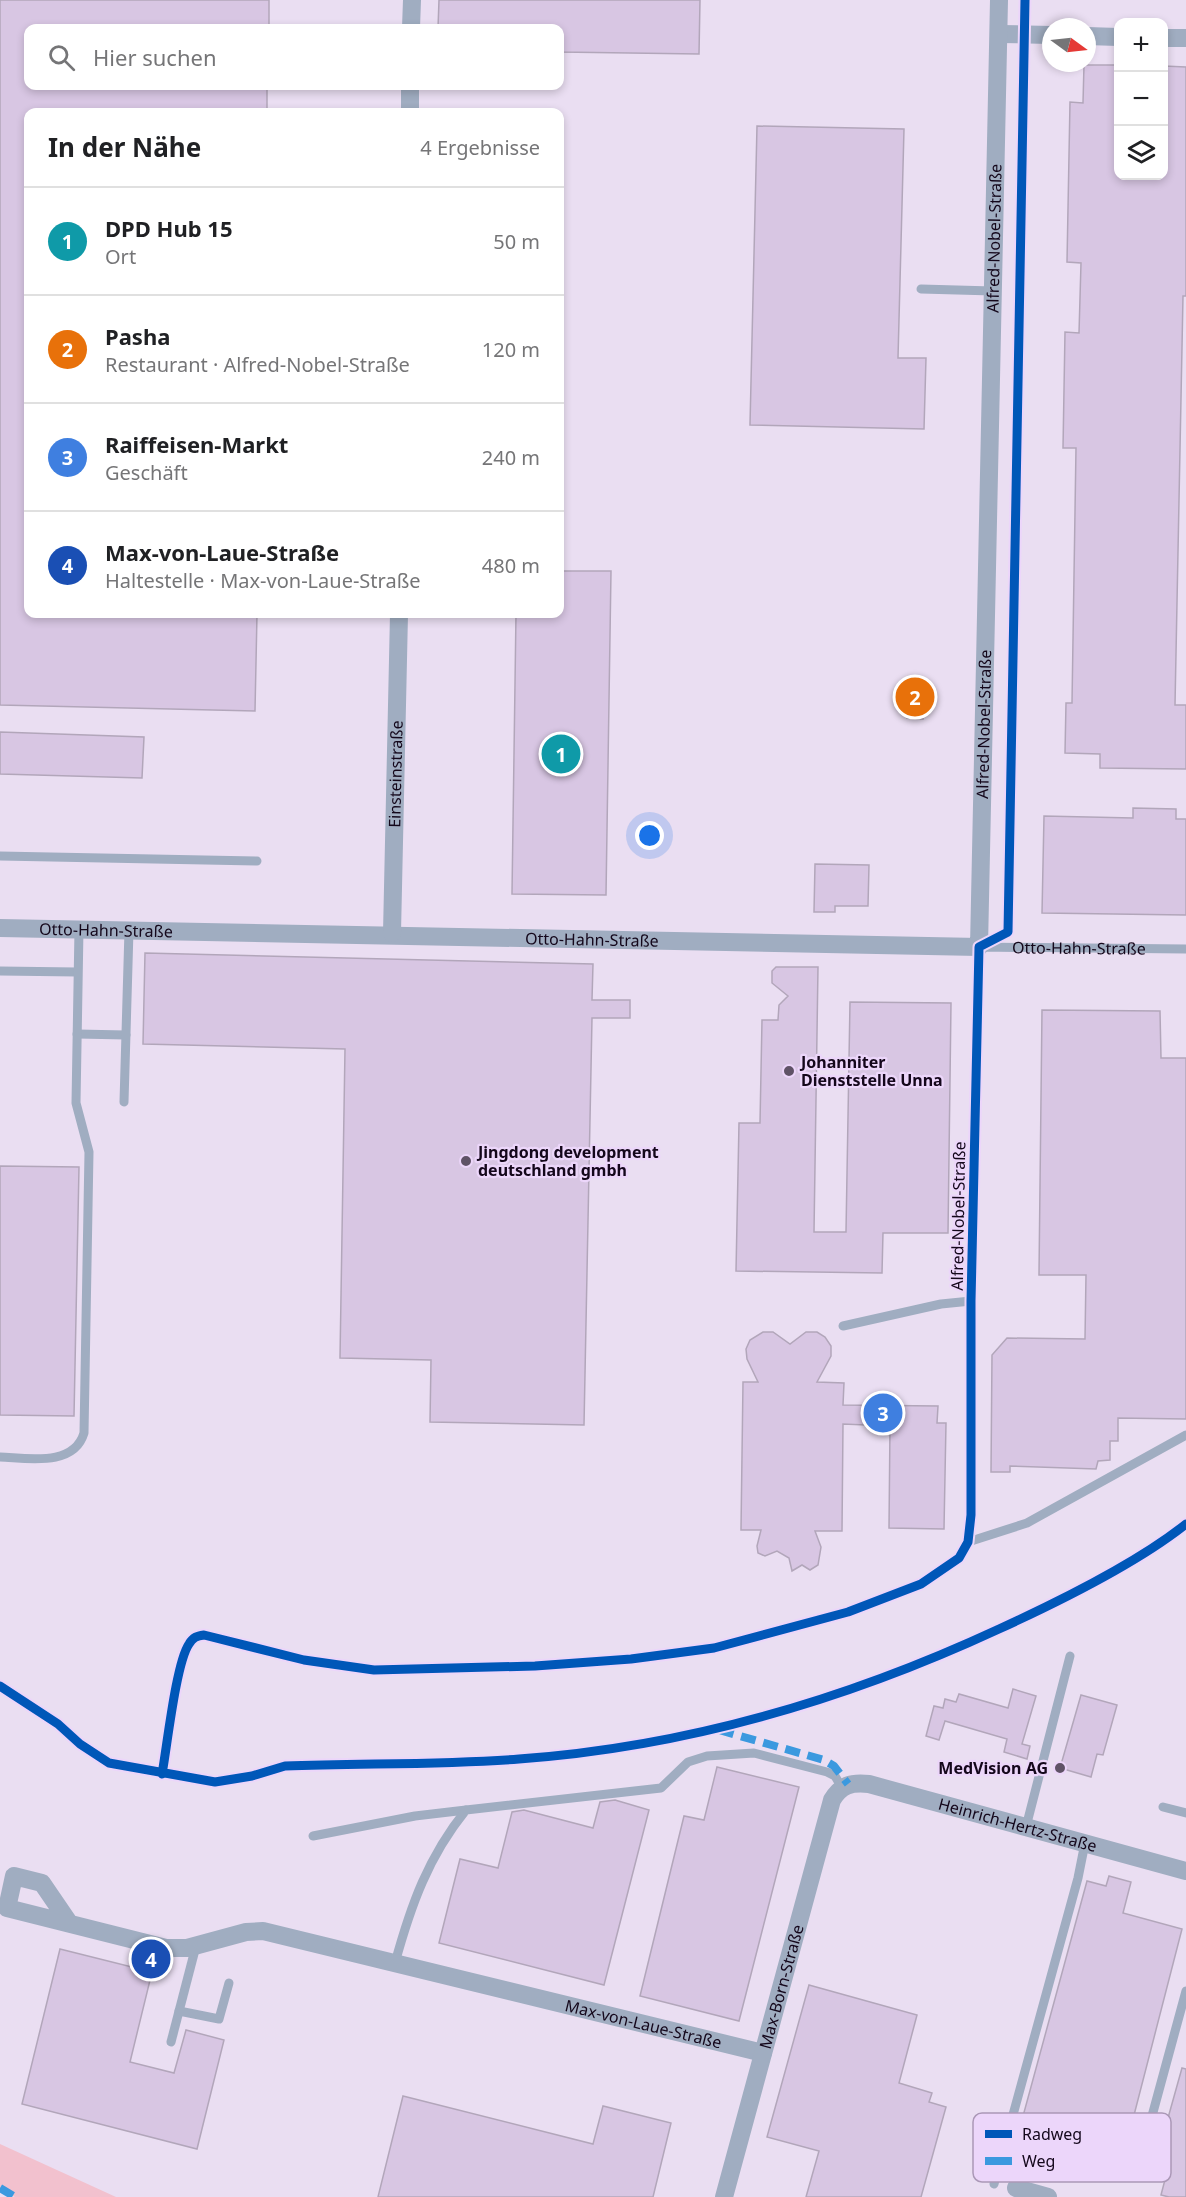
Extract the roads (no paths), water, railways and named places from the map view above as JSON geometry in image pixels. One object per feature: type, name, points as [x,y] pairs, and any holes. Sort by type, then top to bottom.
[{"type":"street","points":[[411,24],[412,0]]},
{"type":"street","name":"Alfred-Nobel-Straße","points":[[979,947],[999,0]]},
{"type":"street","points":[[999,34],[1042,35]]},
{"type":"street","points":[[1096,36],[1114,37]]},
{"type":"street","points":[[1168,38],[1186,38]]},
{"type":"street","points":[[410,90],[410,108]]},
{"type":"street","name":"Einsteinstraße","points":[[392,933],[399,618]]},
{"type":"street","name":"Otto-Hahn-Straße","points":[[0,928],[392,933],[979,947]]},
{"type":"street","name":"Heinrich-Hertz-Straße","points":[[845,1786],[869,1784],[1186,1871]]},
{"type":"street","name":"Max-Born-Straße","points":[[724,2197],[832,1800],[845,1786]]},
{"type":"street","name":"Max-von-Laue-Straße","points":[[70,1924],[166,1948],[196,1946],[246,1932],[263,1930],[763,2053]]},
{"type":"street","points":[[1016,2188],[1048,2197]]},
{"type":"lane","points":[[921,290],[993,291]]},
{"type":"lane","points":[[0,856],[257,861]]},
{"type":"lane","points":[[0,1457],[37,1458],[67,1455],[76,1450],[84,1433],[88,1152],[76,1103],[77,972],[80,929]]},
{"type":"lane","points":[[124,1102],[129,930]]},
{"type":"lane","name":"Otto-Hahn-Straße","points":[[979,947],[1186,950]]},
{"type":"lane","name":"Alfred-Nobel-Straße","points":[[971,1486],[971,1301],[979,947]]},
{"type":"lane","points":[[0,971],[77,972]]},
{"type":"lane","points":[[76,1034],[126,1035]]},
{"type":"lane","points":[[843,1326],[941,1304],[971,1301]]},
{"type":"lane","points":[[968,1542],[1027,1523],[1186,1435]]},
{"type":"lane","points":[[1026,1827],[1070,1656]]},
{"type":"lane","points":[[313,1836],[415,1816],[661,1788],[688,1762],[707,1756],[754,1753],[827,1772],[845,1786]]},
{"type":"lane","points":[[1163,1807],[1186,1813]]},
{"type":"lane","points":[[395,1963],[409,1913],[443,1839],[466,1810]]},
{"type":"lane","points":[[1013,2113],[1078,1878],[1085,1843]]},
{"type":"lane","points":[[171,2042],[196,1946]]},
{"type":"lane","points":[[179,2012],[219,2019],[229,1983]]},
{"type":"lane","points":[[1153,2113],[1186,1991]]},
{"type":"place","name":"Pasha","points":[[915,697]]},
{"type":"place","name":"DPD Hub 15","points":[[561,754]]},
{"type":"place","name":"Johanniter Dienststelle Unna","points":[[789,1071]]},
{"type":"place","name":"Jingdong development deutschland gmbh","points":[[466,1161]]},
{"type":"place","name":"Raiffeisen-Markt","points":[[883,1413]]},
{"type":"place","name":"MedVision AG","points":[[1060,1768]]},
{"type":"place","name":"Max-von-Laue-Straße","points":[[151,1959]]}]
